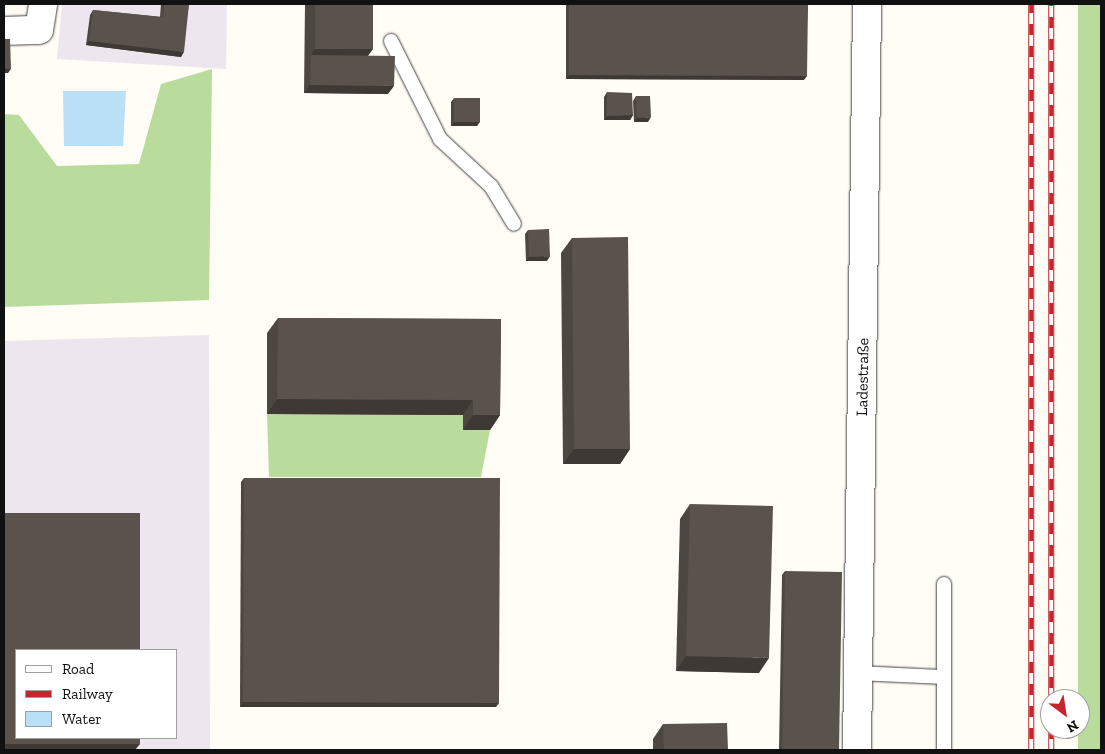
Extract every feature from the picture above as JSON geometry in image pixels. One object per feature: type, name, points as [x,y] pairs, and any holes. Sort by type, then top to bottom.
[{"type":"street","points":[[4,31],[39,30],[43,4]]},
{"type":"street","name":"Ladestraße","points":[[857,750],[867,4]]},
{"type":"lane","points":[[391,40],[440,139],[491,186],[514,224]]},
{"type":"lane","points":[[944,584],[944,750]]},
{"type":"lane","points":[[858,674],[944,677]]},
{"type":"shaded area","points":[[62,4],[227,4],[226,69],[57,59]]},
{"type":"shaded area","points":[[209,335],[210,750],[4,750],[4,341]]},
{"type":"green space","points":[[1078,4],[1101,4],[1101,750],[1078,750],[1078,739],[1090,739],[1090,689],[1078,689]]},
{"type":"green space","points":[[212,69],[209,300],[4,307],[4,114],[19,115],[57,166],[139,164],[161,84]]},
{"type":"green space","points":[[267,414],[463,415],[463,430],[490,430],[481,477],[269,477]]},
{"type":"water","points":[[63,91],[126,91],[123,146],[64,146]]},
{"type":"building","points":[[164,4],[189,4],[184,52],[89,41],[93,10],[163,17]]},
{"type":"building","points":[[315,4],[373,4],[373,49],[315,49]]},
{"type":"building","points":[[569,4],[808,4],[807,76],[569,75]]},
{"type":"building","points":[[4,39],[10,39],[11,69],[4,69]]},
{"type":"building","points":[[311,55],[395,56],[394,86],[310,85]]},
{"type":"building","points":[[607,92],[632,93],[633,115],[607,116]]},
{"type":"building","points":[[636,96],[650,96],[651,117],[637,118]]},
{"type":"building","points":[[454,98],[480,98],[480,122],[454,122]]},
{"type":"building","points":[[549,229],[550,256],[529,257],[528,230]]},
{"type":"building","points":[[628,237],[630,449],[574,449],[572,238]]},
{"type":"building","points":[[278,318],[501,319],[500,415],[473,415],[473,400],[277,399]]},
{"type":"building","points":[[244,478],[500,478],[499,703],[243,702]]},
{"type":"building","points":[[690,504],[773,506],[769,658],[686,656]]},
{"type":"building","points":[[4,513],[140,513],[140,649],[15,649],[15,739],[140,739],[140,744],[4,744]]},
{"type":"building","points":[[785,571],[842,572],[839,750],[782,750]]},
{"type":"building","points":[[727,723],[728,750],[664,750],[663,724]]},
{"type":"railway","points":[[1031,4],[1031,750]]},
{"type":"railway","points":[[1051,4],[1051,689]]},
{"type":"railway","points":[[1051,739],[1051,750]]}]
